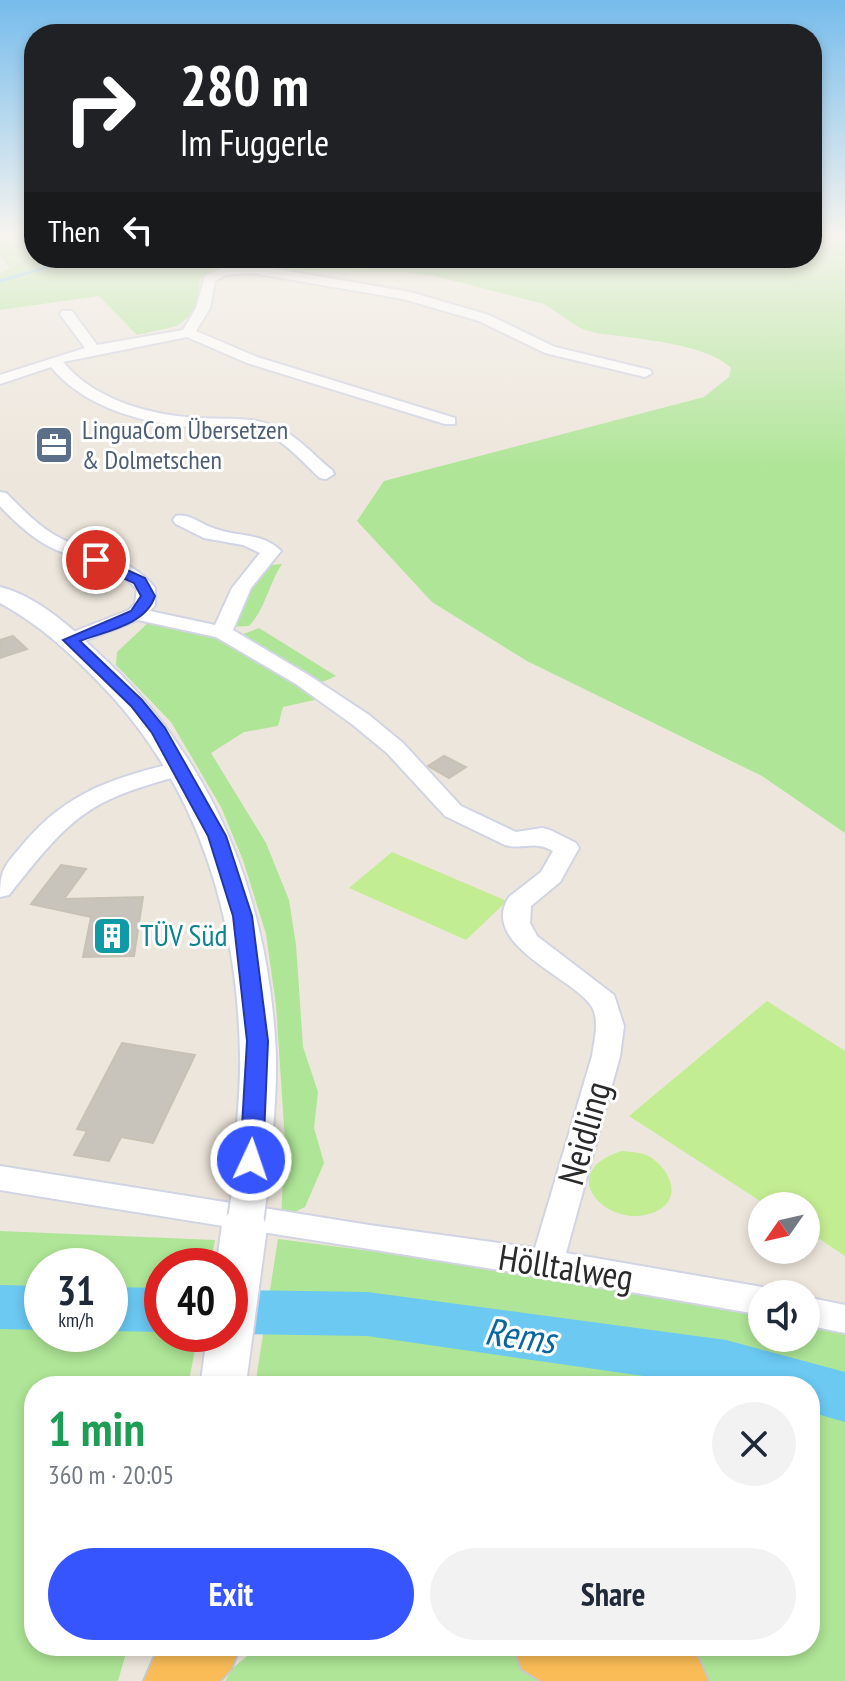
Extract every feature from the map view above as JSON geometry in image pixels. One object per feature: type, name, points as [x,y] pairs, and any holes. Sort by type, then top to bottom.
[{"type":"highway","points":[[177,1681],[199,1656]]},
{"type":"highway","points":[[560,1656],[599,1681]]},
{"type":"highway","points":[[646,1656],[675,1681]]},
{"type":"street","points":[[188,333],[200,313]]},
{"type":"street","points":[[468,313],[550,350],[645,373]]},
{"type":"street","points":[[67,314],[93,349]]},
{"type":"street","points":[[0,380],[93,349],[188,333],[252,360],[450,421]]},
{"type":"street","points":[[54,361],[74,382],[130,409],[165,419],[247,423],[269,429],[286,439],[326,474]]},
{"type":"street","points":[[0,363],[20,372]]},
{"type":"street","points":[[0,497],[56,544],[140,581],[148,596],[145,605],[136,614],[70,640]]},
{"type":"street","points":[[136,614],[222,632],[229,608],[242,586],[272,551],[247,540],[210,534],[182,520]]},
{"type":"street","points":[[0,594],[40,616],[70,640],[136,703],[160,731],[217,836],[242,916],[257,1041],[250,1189],[224,1376]]},
{"type":"street","name":"Neidling","points":[[222,632],[303,680],[361,720],[395,748],[453,811],[513,840],[542,835],[567,848],[551,877],[518,903],[517,923],[527,941],[604,1002],[610,1026],[606,1056],[547,1263]]},
{"type":"street","points":[[0,889],[48,832],[72,809],[120,786],[182,768]]},
{"type":"street","name":"Hölltalweg","points":[[0,1178],[369,1238],[547,1263],[748,1299]]},
{"type":"street","points":[[820,1314],[845,1319]]},
{"type":"street","points":[[167,1681],[173,1656]]},
{"type":"green space","points":[[116,313],[193,313],[177,326],[137,335]]},
{"type":"green space","points":[[558,313],[845,313],[845,833],[762,776],[527,661],[432,602],[357,521],[384,481],[704,397],[729,377],[731,368],[720,360],[687,347],[580,328]]},
{"type":"green space","points":[[282,564],[254,620],[249,626],[230,627],[262,566]]},
{"type":"green space","points":[[148,623],[194,628],[223,636],[323,698],[283,707],[278,726],[244,732],[211,753],[266,843],[289,900],[296,945],[303,1047],[318,1092],[314,1128],[324,1163],[305,1207],[281,1219],[285,1141],[276,1005],[266,934],[243,860],[221,807],[171,722],[116,665],[117,652]]},
{"type":"green space","points":[[259,628],[336,676],[316,685],[238,636]]},
{"type":"green space","points":[[392,852],[507,901],[466,940],[349,888]]},
{"type":"green space","points":[[767,1001],[845,1051],[845,1256],[820,1239],[820,1192],[748,1193],[629,1116]]},
{"type":"green space","points":[[622,1151],[646,1155],[667,1173],[672,1190],[670,1198],[657,1211],[639,1216],[622,1214],[607,1208],[595,1198],[589,1185],[591,1172],[601,1161]]},
{"type":"green space","points":[[0,1231],[215,1240],[213,1248],[144,1248],[144,1352],[195,1352],[190,1376],[24,1376],[24,1656],[125,1656],[118,1681],[0,1681]]},
{"type":"green space","points":[[278,1239],[577,1278],[748,1311],[748,1352],[820,1352],[820,1326],[845,1331],[845,1681],[690,1681],[660,1656],[820,1656],[820,1376],[257,1376]]},
{"type":"green space","points":[[247,1656],[522,1656],[562,1681],[225,1681],[233,1668]]},
{"type":"building","points":[[13,636],[27,649],[0,658],[0,640]]},
{"type":"building","points":[[444,756],[466,767],[449,778],[428,766]]},
{"type":"building","name":"TÜV Süd","points":[[61,865],[86,869],[64,899],[143,897],[134,956],[83,957],[91,917],[31,904]]},
{"type":"building","points":[[122,1043],[195,1055],[153,1143],[121,1137],[109,1161],[74,1155],[87,1131],[77,1129]]},
{"type":"waterway","name":"Rems","points":[[0,1307],[24,1308]]},
{"type":"waterway","name":"Rems","points":[[128,1309],[144,1310]]},
{"type":"waterway","name":"Rems","points":[[248,1312],[367,1314],[726,1364],[770,1376]]},
{"type":"waterway","name":"Rems","points":[[820,1390],[845,1397]]},
{"type":"place","name":"LinguaCom Übersetzen & Dolmetschen","points":[[54,445]]},
{"type":"place","name":"TÜV Süd","points":[[112,936]]},
{"type":"route","points":[[96,560],[140,581],[148,596],[145,605],[136,614],[70,640],[136,703],[160,731],[217,836],[242,916],[257,1041],[251,1160]]}]
